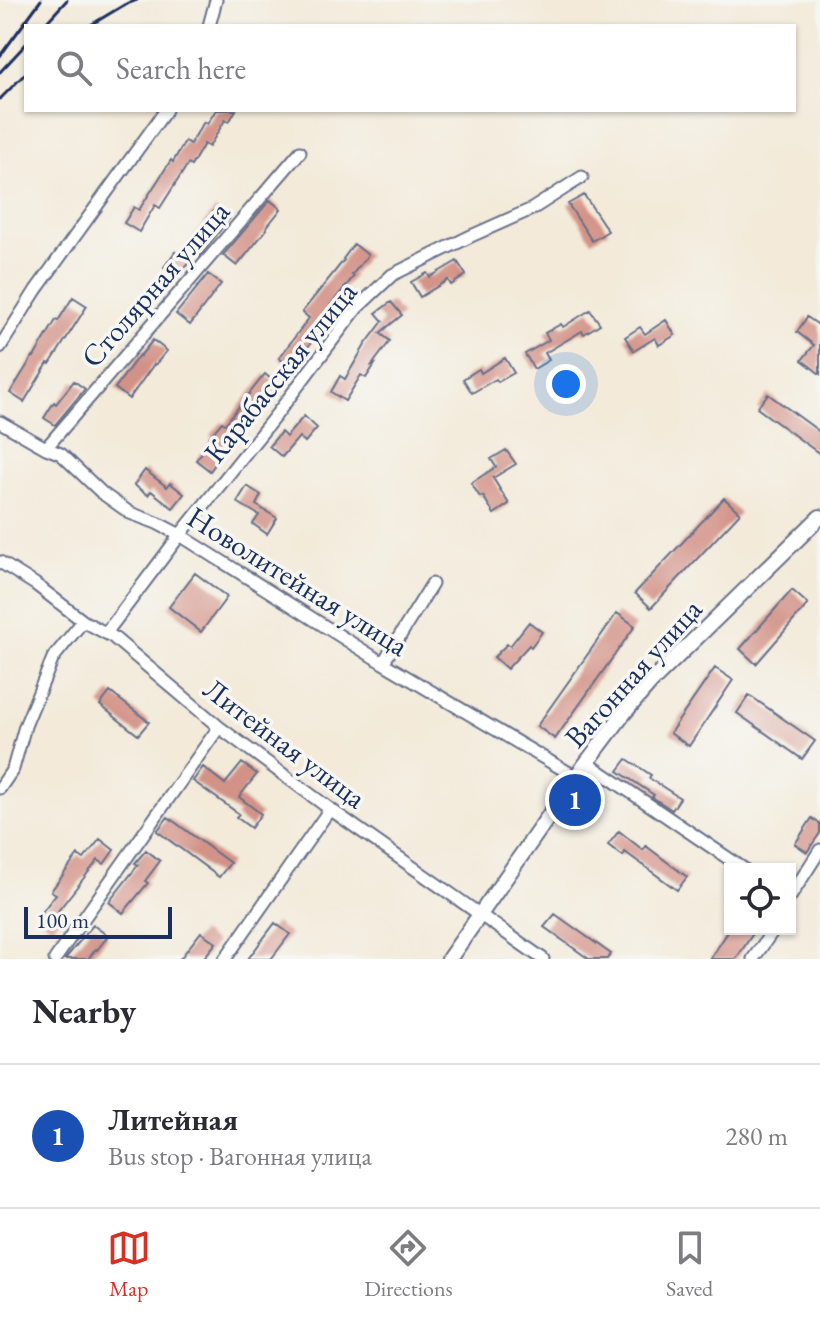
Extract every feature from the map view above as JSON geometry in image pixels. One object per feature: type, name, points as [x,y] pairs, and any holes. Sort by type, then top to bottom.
[{"type":"street","points":[[210,24],[216,0]]},
{"type":"street","points":[[0,347],[36,290],[165,112]]},
{"type":"street","name":"Столярная улица","points":[[46,448],[300,152]]},
{"type":"street","name":"Карабасская улица","points":[[106,633],[357,308],[392,275],[532,209],[582,177]]},
{"type":"street","name":"Новолитейная улица","points":[[0,422],[61,454],[102,493],[130,513],[180,535],[383,663],[576,777]]},
{"type":"street","name":"Вагонная улица","points":[[449,959],[586,762],[624,713],[651,682],[820,517]]},
{"type":"street","name":"Литейная улица","points":[[0,562],[83,621],[113,637],[219,727],[543,959]]},
{"type":"street","points":[[383,663],[432,584]]},
{"type":"street","points":[[0,788],[13,769],[25,726],[53,658],[83,621]]},
{"type":"street","points":[[55,959],[219,727]]},
{"type":"street","points":[[586,762],[735,863]]},
{"type":"street","points":[[225,959],[330,809]]},
{"type":"street","points":[[796,888],[820,850]]},
{"type":"street","points":[[753,959],[770,935]]},
{"type":"building","points":[[215,112],[235,112],[229,122],[225,120],[209,147],[204,144],[191,166],[188,164],[160,208],[155,205],[139,232],[124,223],[134,207],[139,210],[185,141],[190,144],[204,122],[207,124]]},
{"type":"building","points":[[584,195],[608,231],[592,241],[568,204]]},
{"type":"building","points":[[270,200],[281,209],[237,266],[223,255]]},
{"type":"building","points":[[215,209],[229,219],[199,257],[195,254],[178,277],[164,267],[175,252],[179,255]]},
{"type":"building","points":[[354,244],[368,255],[312,328],[318,333],[292,369],[279,358],[309,318],[302,312]]},
{"type":"building","points":[[457,261],[466,275],[451,285],[448,280],[420,297],[411,282],[427,273],[430,277]]},
{"type":"building","points":[[208,274],[221,284],[190,325],[176,314]]},
{"type":"building","points":[[73,297],[87,306],[24,402],[10,393]]},
{"type":"building","points":[[391,302],[402,315],[380,333],[390,341],[366,378],[361,375],[345,401],[331,392],[340,376],[345,379],[383,321],[376,313]]},
{"type":"building","points":[[590,310],[600,324],[545,353],[549,360],[534,369],[525,354],[549,340],[545,333],[561,324],[563,327]]},
{"type":"building","points":[[807,317],[820,326],[820,374],[802,360],[814,345],[797,332]]},
{"type":"building","points":[[666,320],[675,335],[659,345],[655,338],[634,351],[625,337],[640,327],[645,334]]},
{"type":"building","points":[[153,340],[167,351],[129,399],[115,388]]},
{"type":"building","points":[[505,358],[514,373],[472,393],[463,379],[479,369],[481,373]]},
{"type":"building","points":[[265,374],[278,385],[247,424],[244,421],[218,454],[221,456],[210,471],[196,460],[213,438],[210,436],[222,422],[225,424]]},
{"type":"building","points":[[74,381],[85,389],[55,425],[44,418]]},
{"type":"building","points":[[768,394],[820,432],[820,454],[757,408]]},
{"type":"building","points":[[304,416],[317,428],[305,442],[299,437],[282,457],[269,446],[281,432],[286,437]]},
{"type":"building","points":[[506,450],[516,464],[493,478],[509,504],[494,514],[471,483],[496,467],[491,459]]},
{"type":"building","points":[[145,470],[167,487],[170,483],[184,494],[173,508],[151,491],[148,495],[134,485]]},
{"type":"building","points":[[247,486],[261,495],[256,505],[277,518],[267,534],[253,524],[259,515],[237,502]]},
{"type":"building","points":[[724,498],[740,513],[651,608],[635,593]]},
{"type":"building","points":[[195,573],[227,597],[201,632],[169,607]]},
{"type":"building","points":[[792,590],[808,604],[756,664],[740,649]]},
{"type":"building","points":[[617,613],[635,626],[555,739],[537,726]]},
{"type":"building","points":[[529,622],[542,632],[507,669],[494,657],[507,644],[510,646]]},
{"type":"building","points":[[715,668],[733,680],[689,746],[670,733]]},
{"type":"building","points":[[110,692],[149,722],[138,735],[100,705]]},
{"type":"building","points":[[749,695],[815,741],[802,759],[737,713]]},
{"type":"building","points":[[627,759],[680,798],[672,810],[618,771]]},
{"type":"building","points":[[242,763],[257,774],[239,797],[261,814],[251,828],[236,817],[239,814],[193,781],[203,767],[225,784]]},
{"type":"building","points":[[589,790],[603,800],[587,825],[572,816]]},
{"type":"building","points":[[168,817],[230,863],[219,877],[157,831]]},
{"type":"building","points":[[812,818],[820,824],[820,833],[807,852],[795,844]]},
{"type":"building","points":[[619,831],[643,850],[646,846],[687,877],[677,890],[625,852],[623,856],[608,845]]},
{"type":"building","points":[[100,839],[114,850],[104,864],[98,860],[58,911],[63,915],[52,928],[38,917],[56,894],[51,891],[78,855],[84,859]]},
{"type":"building","points":[[146,850],[160,861],[145,881],[148,883],[123,913],[109,902]]},
{"type":"building","points":[[555,914],[611,954],[607,959],[589,959],[544,927]]},
{"type":"building","points":[[275,923],[290,934],[271,959],[248,959]]},
{"type":"building","points":[[93,925],[108,936],[97,950],[88,959],[65,959]]},
{"type":"building","points":[[201,932],[216,943],[203,959],[180,959]]},
{"type":"building","points":[[726,935],[752,935],[736,959],[710,959]]},
{"type":"railway","points":[[0,56],[41,0]]},
{"type":"railway","points":[[45,24],[67,0]]},
{"type":"railway","points":[[92,24],[137,0]]},
{"type":"railway","points":[[0,72],[24,46]]},
{"type":"railway","points":[[0,99],[24,75]]},
{"type":"place","name":"Литейная","points":[[575,800]]}]
